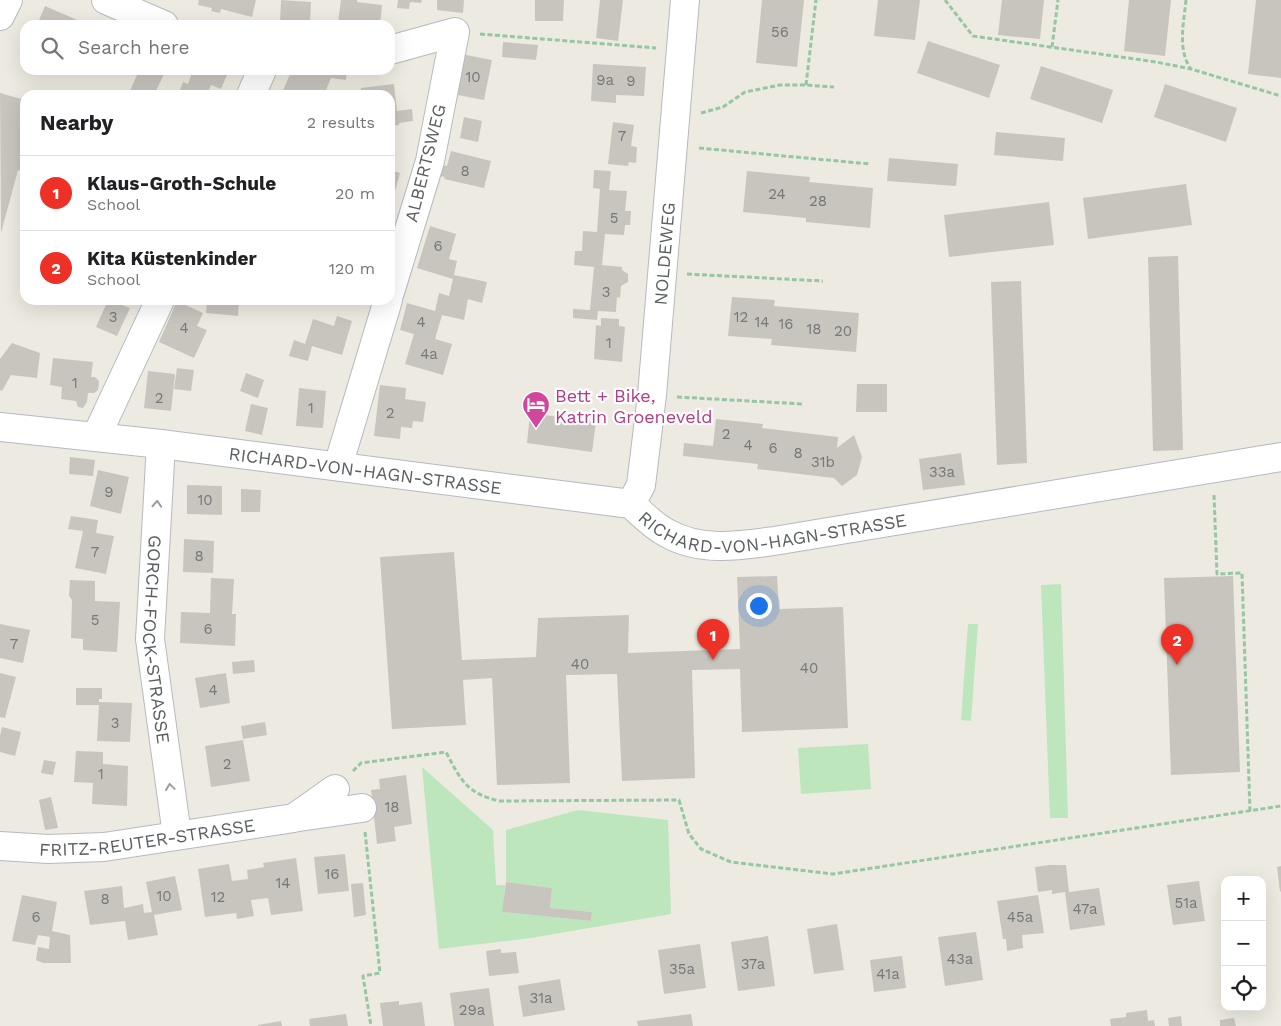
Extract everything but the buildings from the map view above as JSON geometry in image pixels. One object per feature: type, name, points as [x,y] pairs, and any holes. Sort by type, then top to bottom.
[{"type":"street","points":[[0,16],[8,0]]},
{"type":"street","points":[[106,0],[152,20]]},
{"type":"street","name":"NOLDEWEG","points":[[631,504],[641,484],[652,395],[685,0]]},
{"type":"street","points":[[395,49],[455,32]]},
{"type":"street","name":"ALBERTSWEG","points":[[395,276],[430,161],[455,32]]},
{"type":"street","points":[[253,90],[260,75]]},
{"type":"street","points":[[96,437],[158,305]]},
{"type":"street","points":[[338,466],[386,305]]},
{"type":"street","name":"RICHARD-VON-HAGN-STRASSE","points":[[0,427],[161,444],[631,504],[667,534],[685,541],[709,546],[741,546],[1281,457]]},
{"type":"street","name":"GORCH-FOCK-STRASSE","points":[[161,444],[150,639],[177,835]]},
{"type":"street","name":"FRITZ-REUTER-STRASSE","points":[[294,818],[335,789]]},
{"type":"street","name":"FRITZ-REUTER-STRASSE","points":[[0,846],[48,849],[104,847],[362,808]]},
{"type":"path","points":[[806,85],[816,0]]},
{"type":"path","points":[[945,0],[973,36],[1156,62],[1281,96]]},
{"type":"path","points":[[1052,47],[1058,0]]},
{"type":"path","points":[[1186,0],[1182,34],[1186,62],[1191,70]]},
{"type":"path","points":[[455,32],[680,50]]},
{"type":"path","points":[[676,112],[694,114],[723,107],[745,92],[780,85],[834,87]]},
{"type":"path","points":[[673,146],[870,164]]},
{"type":"path","points":[[662,273],[823,281]]},
{"type":"path","points":[[652,395],[803,404]]},
{"type":"path","points":[[1214,468],[1217,574],[1242,573],[1250,811]]},
{"type":"path","points":[[335,789],[361,764],[446,752],[460,778],[469,788],[482,796],[499,801],[679,800],[689,834],[701,849],[731,862],[833,874],[1281,806]]},
{"type":"path","points":[[362,808],[380,973],[363,976],[371,1026]]},
{"type":"green space","points":[[1061,584],[1068,818],[1050,818],[1041,585]]},
{"type":"green space","points":[[968,624],[978,624],[971,721],[961,720]]},
{"type":"green space","points":[[868,744],[871,789],[801,794],[798,748]]},
{"type":"green space","points":[[422,767],[493,830],[496,885],[505,885],[503,912],[591,921],[592,912],[550,908],[552,888],[506,882],[506,830],[578,810],[668,820],[671,914],[531,938],[439,949]]},
{"type":"place","name":"Bett + Bike, Katrin Groeneveld","points":[[536,429]]},
{"type":"place","name":"Klaus-Groth-Schule","points":[[713,660]]},
{"type":"place","name":"Kita Küstenkinder","points":[[1177,665]]}]
